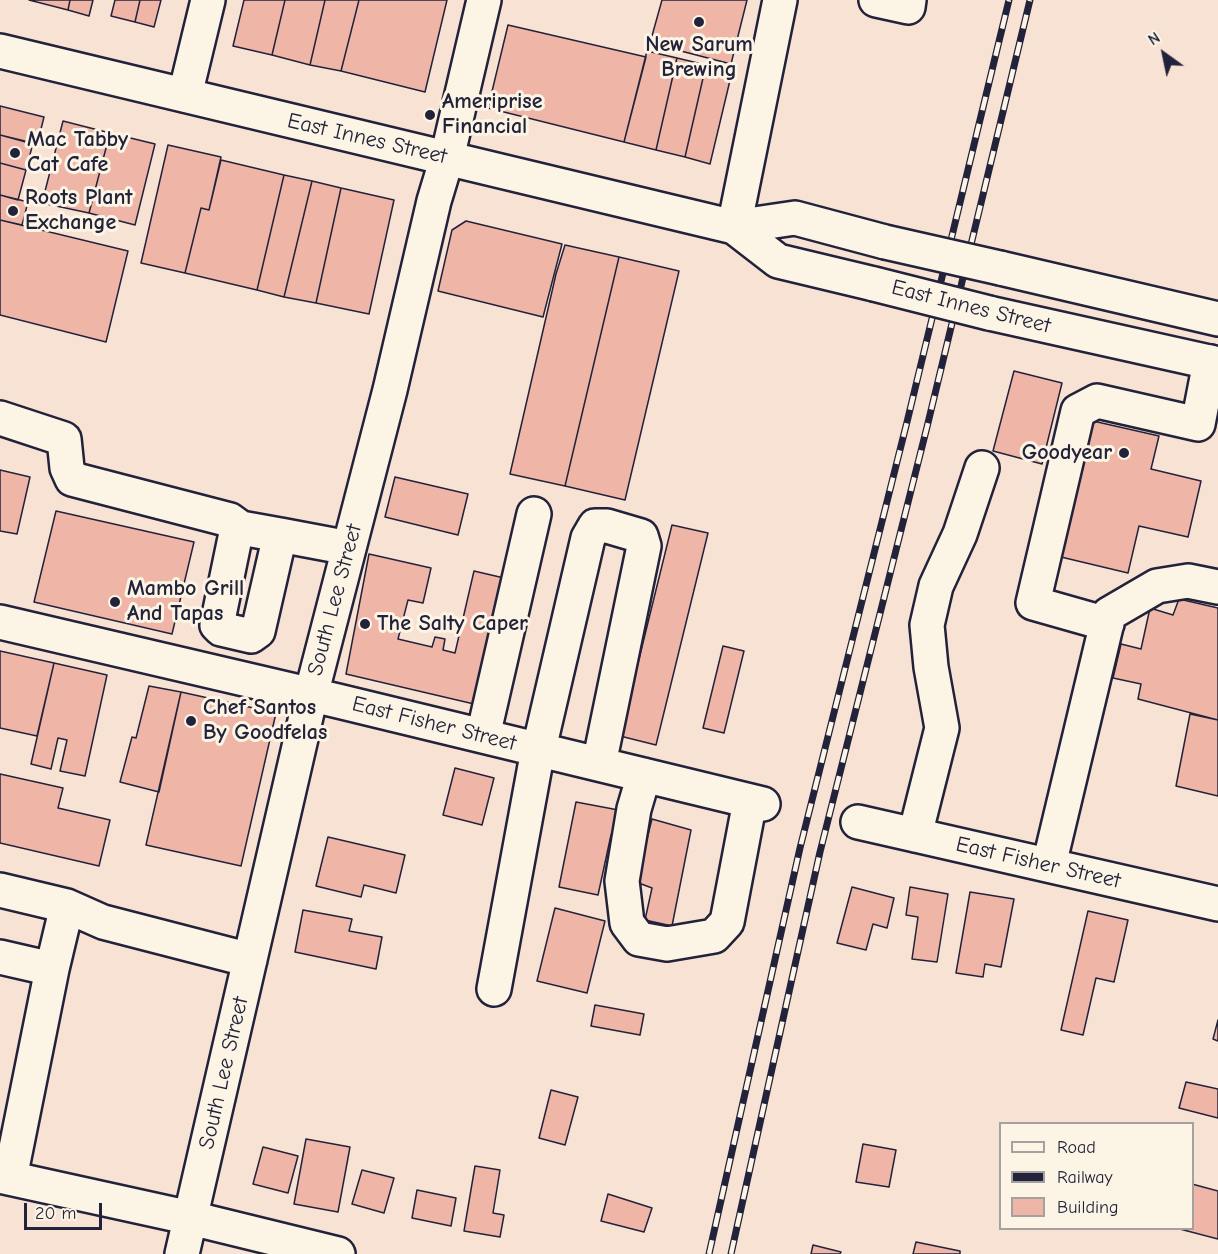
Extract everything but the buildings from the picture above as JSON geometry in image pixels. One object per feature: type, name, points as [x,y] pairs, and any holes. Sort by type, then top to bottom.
[{"type":"street","points":[[185,95],[208,0]]},
{"type":"street","name":"South Lee Street","points":[[182,1254],[311,695],[390,390],[484,0]]},
{"type":"street","points":[[735,227],[780,0]]},
{"type":"street","points":[[876,0],[908,7],[909,0]]},
{"type":"street","name":"East Innes Street","points":[[0,51],[735,227],[795,218],[885,242],[1218,319]]},
{"type":"street","name":"East Innes Street","points":[[735,227],[777,261],[989,313],[1214,363]]},
{"type":"street","points":[[1107,624],[1033,603],[1078,411],[1096,401],[1208,425],[1214,363]]},
{"type":"street","points":[[0,418],[64,439],[67,468],[72,479],[230,520],[241,528],[349,548]]},
{"type":"street","points":[[915,835],[942,728],[931,667],[927,624],[936,586],[960,534],[982,468]]},
{"type":"street","points":[[483,736],[534,514]]},
{"type":"street","points":[[494,989],[538,750],[588,538],[595,526],[607,526],[641,536],[644,546],[599,764]]},
{"type":"street","points":[[241,528],[236,533],[217,625],[221,629],[251,636],[258,631],[280,535]]},
{"type":"street","points":[[1049,865],[1109,614],[1157,586],[1188,581],[1218,587]]},
{"type":"street","name":"East Fisher Street","points":[[0,622],[311,695],[757,802],[727,922],[714,936],[667,944],[639,939],[627,923],[622,881],[634,809],[644,775]]},
{"type":"street","name":"East Fisher Street","points":[[858,822],[1218,904]]},
{"type":"street","points":[[0,890],[68,906],[103,922],[250,960]]},
{"type":"street","points":[[68,906],[5,1177],[191,1218],[338,1254]]},
{"type":"street","points":[[0,957],[52,969]]},
{"type":"railway","points":[[709,1254],[800,848],[907,422],[1009,0]]},
{"type":"railway","points":[[731,1254],[820,852],[927,427],[1030,0]]},
{"type":"place","name":"New Sarum Brewing","points":[[699,22]]},
{"type":"place","name":"Ameriprise Financial","points":[[430,115]]},
{"type":"place","name":"Mac Tabby Cat Cafe","points":[[15,153]]},
{"type":"place","name":"Roots Plant Exchange","points":[[13,211]]},
{"type":"place","name":"Goodyear","points":[[1124,453]]},
{"type":"place","name":"Mambo Grill And Tapas","points":[[115,602]]},
{"type":"place","name":"The Salty Caper","points":[[365,624]]},
{"type":"place","name":"Chef Santos By Goodfelas","points":[[191,721]]}]
